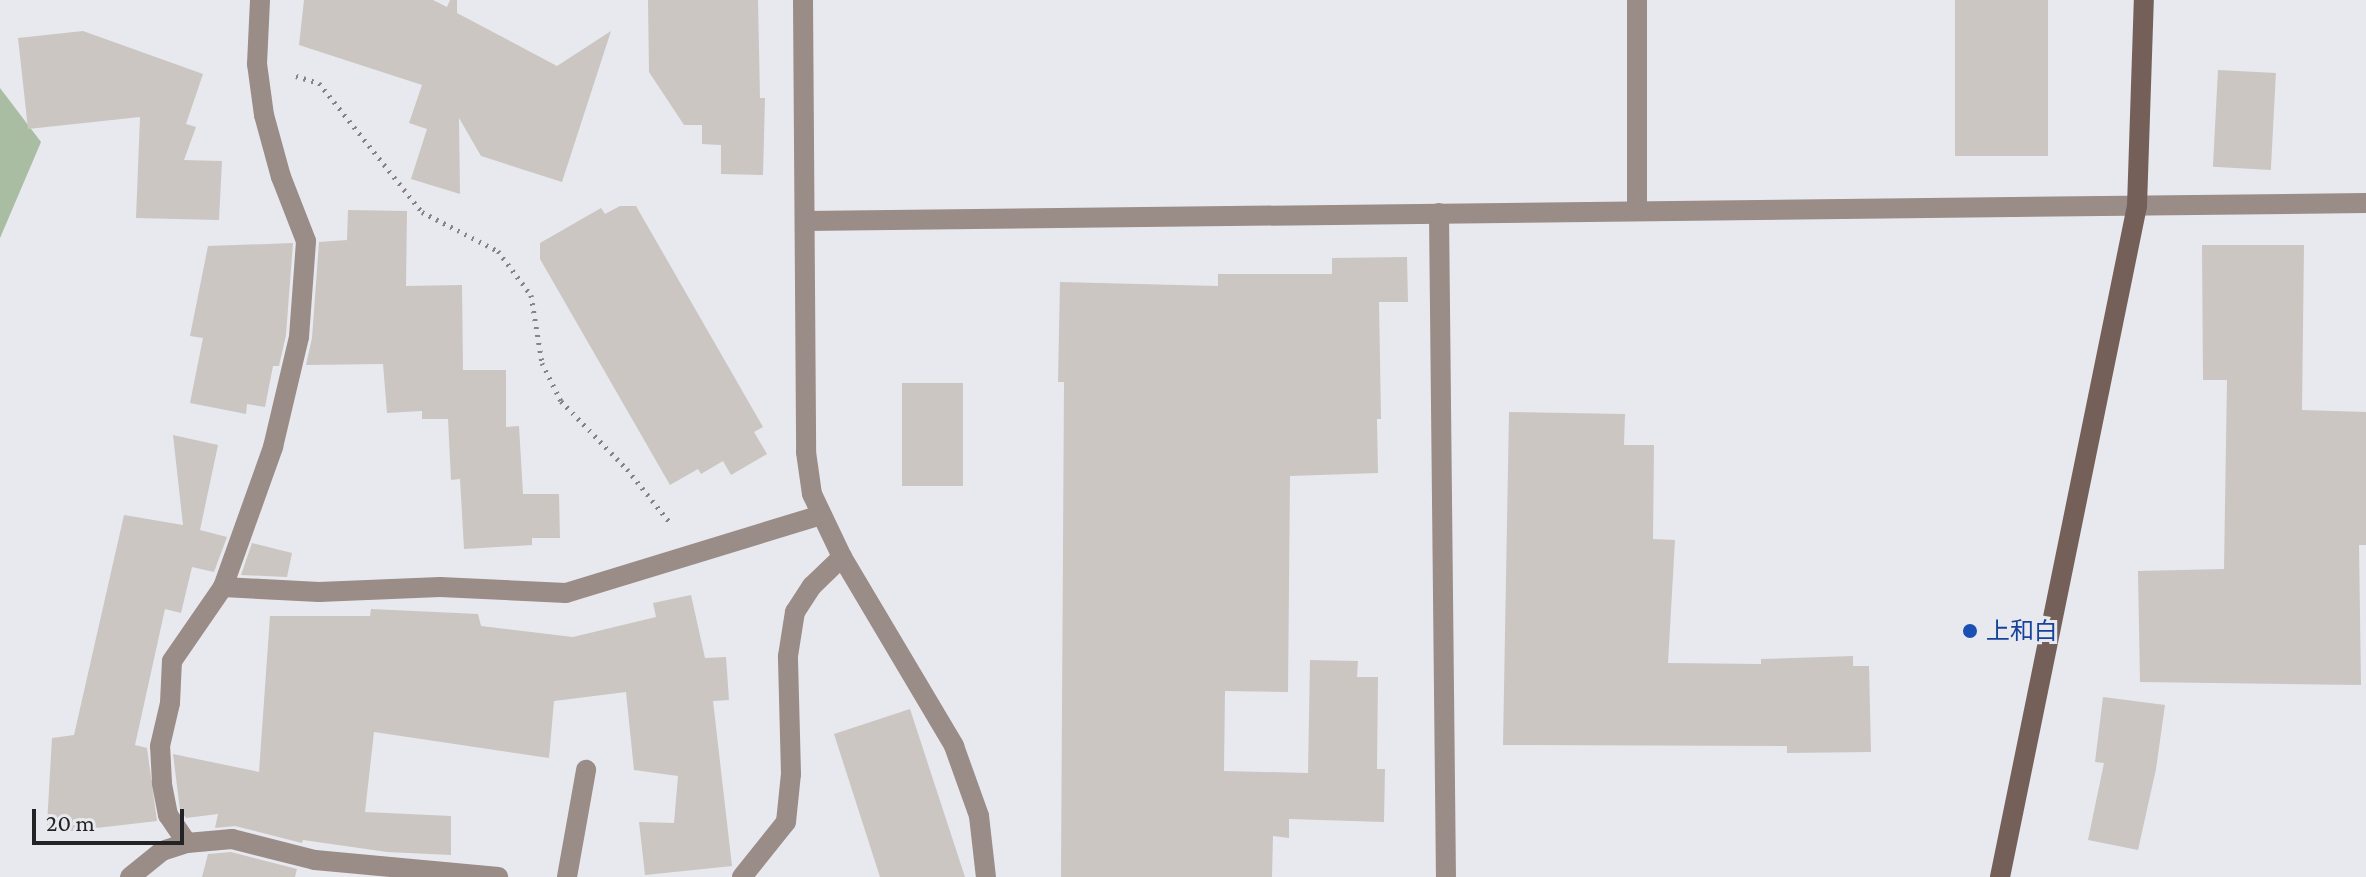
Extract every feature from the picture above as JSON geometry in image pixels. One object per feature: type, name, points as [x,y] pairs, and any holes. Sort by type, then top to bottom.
[{"type":"street","points":[[187,843],[168,815],[162,783],[160,746],[170,703],[172,661],[223,587],[273,447],[296,351],[306,241],[281,177],[264,115],[257,64],[260,0]]},
{"type":"street","points":[[803,0],[806,452],[812,494],[842,557],[954,746],[979,816],[986,877]]},
{"type":"street","points":[[1637,0],[1637,211]]},
{"type":"street","points":[[2000,877],[2137,206],[2144,0]]},
{"type":"street","points":[[805,221],[2366,203]]},
{"type":"street","points":[[1439,213],[1446,877]]},
{"type":"street","points":[[223,587],[319,592],[440,587],[566,593],[821,515]]},
{"type":"street","points":[[742,877],[786,822],[791,774],[788,656],[795,612],[812,586],[842,557]]},
{"type":"street","points":[[567,877],[586,770]]},
{"type":"street","points":[[130,877],[162,851],[187,843],[232,839],[315,860],[498,877]]},
{"type":"path","points":[[257,64],[319,83],[422,212],[498,251],[531,295],[542,363],[561,401],[627,469],[677,530],[690,556]]},
{"type":"green space","points":[[0,88],[41,142],[0,238]]},
{"type":"building","points":[[304,0],[433,0],[447,7],[450,0],[457,0],[457,13],[557,66],[611,31],[562,182],[481,156],[459,118],[460,194],[411,179],[427,129],[409,123],[422,85],[299,45]]},
{"type":"building","points":[[648,0],[758,0],[760,98],[765,98],[763,175],[721,174],[721,145],[702,144],[702,125],[684,125],[649,72]]},
{"type":"building","points":[[1955,0],[2048,0],[2048,156],[1955,156]]},
{"type":"building","points":[[83,31],[203,74],[186,124],[196,127],[184,160],[222,161],[219,220],[136,218],[140,117],[28,129],[18,38]]},
{"type":"building","points":[[2218,70],[2276,73],[2271,170],[2213,167]]},
{"type":"building","points":[[620,206],[636,206],[763,427],[754,432],[767,454],[731,475],[723,461],[701,474],[698,469],[670,485],[540,259],[540,243],[601,208],[605,214]]},
{"type":"building","points":[[348,210],[407,211],[406,286],[462,285],[463,370],[506,370],[506,427],[519,426],[523,494],[559,494],[560,538],[532,538],[532,545],[464,549],[460,479],[451,480],[448,419],[422,419],[422,411],[387,413],[383,364],[306,365],[312,338],[319,242],[347,240]]},
{"type":"building","points":[[293,243],[286,335],[279,366],[273,366],[265,407],[247,404],[246,414],[190,403],[203,338],[190,336],[208,246]]},
{"type":"building","points":[[2202,245],[2304,245],[2302,410],[2366,412],[2366,545],[2359,545],[2361,685],[2140,682],[2138,571],[2224,569],[2227,380],[2203,380]]},
{"type":"building","points":[[1407,257],[1408,302],[1379,302],[1381,419],[1377,419],[1378,473],[1290,476],[1288,692],[1225,691],[1224,771],[1308,773],[1310,660],[1358,661],[1357,677],[1378,677],[1377,769],[1385,769],[1384,822],[1289,819],[1289,838],[1273,836],[1272,877],[1061,877],[1064,382],[1058,382],[1060,282],[1218,286],[1218,274],[1332,274],[1332,258]]},
{"type":"building","points":[[902,383],[963,383],[963,486],[902,486]]},
{"type":"building","points":[[1509,412],[1625,414],[1624,445],[1654,445],[1653,539],[1675,540],[1668,663],[1761,664],[1761,659],[1853,656],[1853,666],[1869,666],[1871,752],[1787,753],[1787,746],[1503,745]]},
{"type":"building","points":[[173,435],[218,445],[200,530],[227,537],[214,572],[192,567],[181,613],[165,609],[135,745],[147,748],[157,821],[62,832],[61,827],[47,825],[52,738],[74,735],[124,515],[183,525]]},
{"type":"building","points":[[252,543],[292,553],[287,577],[241,575]]},
{"type":"building","points":[[691,595],[705,658],[726,657],[729,700],[713,701],[732,866],[645,875],[639,822],[674,823],[678,776],[634,770],[626,692],[554,701],[549,758],[374,732],[365,812],[451,816],[451,855],[387,852],[303,840],[302,843],[235,826],[215,828],[218,814],[186,818],[180,810],[173,754],[259,772],[270,616],[370,616],[371,609],[478,614],[481,626],[573,637],[656,617],[653,603]]},
{"type":"building","points":[[2103,697],[2165,705],[2156,769],[2138,850],[2088,840],[2104,763],[2095,762]]},
{"type":"building","points":[[910,709],[965,877],[880,877],[834,734]]},
{"type":"building","points":[[231,852],[297,869],[295,877],[202,877],[208,854]]},
{"type":"place","name":"上和白","points":[[1970,631]]}]
